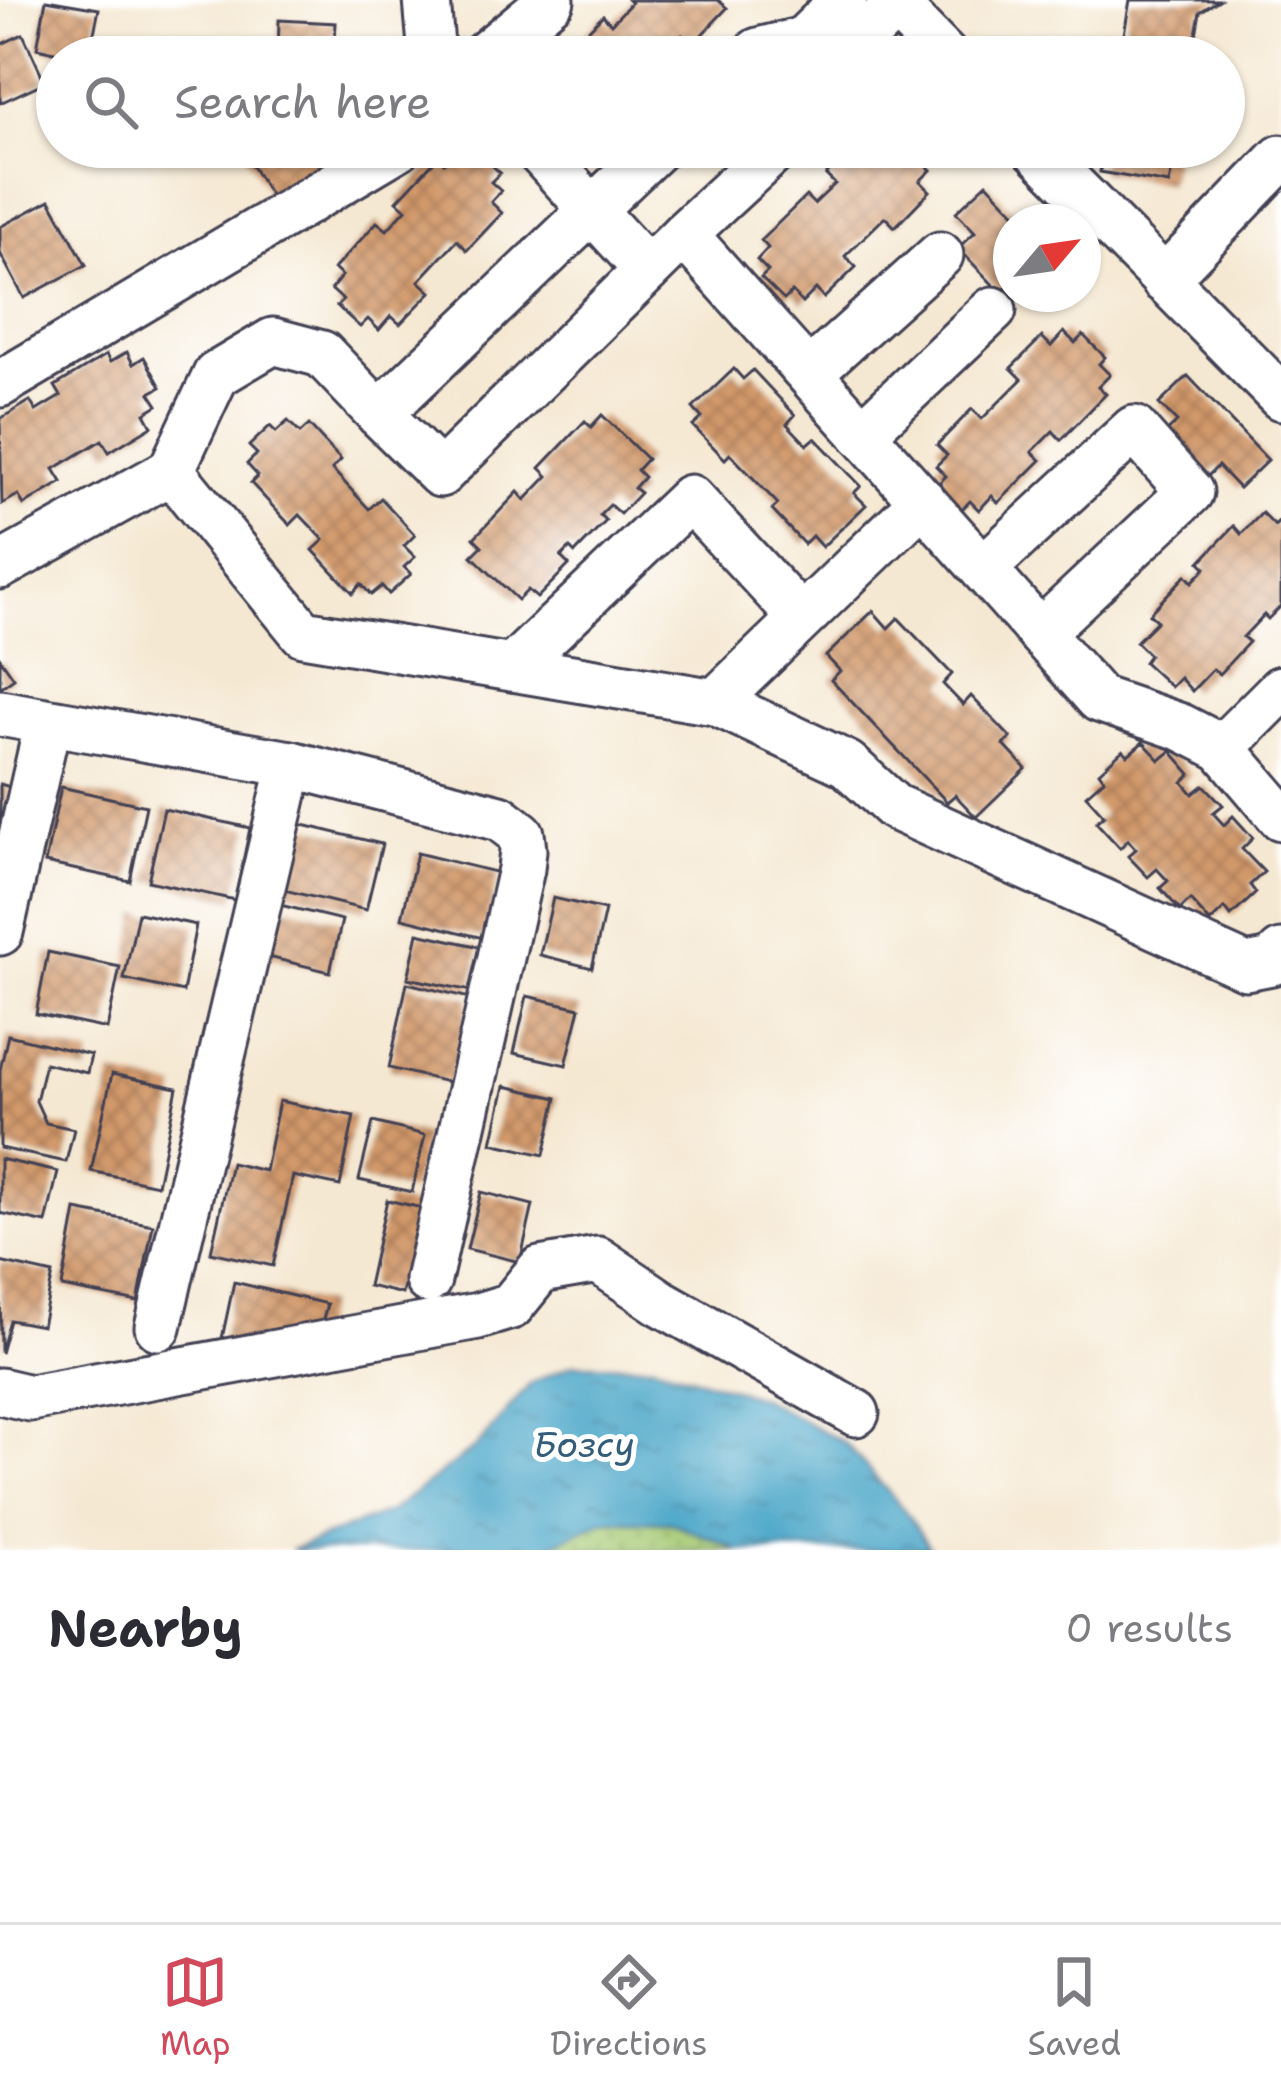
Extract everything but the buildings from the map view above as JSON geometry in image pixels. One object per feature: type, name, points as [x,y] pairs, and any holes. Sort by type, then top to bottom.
[{"type":"street","points":[[427,0],[430,36]]},
{"type":"street","points":[[507,36],[551,0]]},
{"type":"street","points":[[807,36],[844,0]]},
{"type":"street","points":[[862,36],[893,3],[925,36]]},
{"type":"street","points":[[1164,280],[1281,158]]},
{"type":"street","points":[[0,384],[364,168]]},
{"type":"street","points":[[554,168],[647,271]]},
{"type":"street","points":[[379,414],[636,168]]},
{"type":"street","points":[[0,566],[170,471],[216,374],[273,341],[322,354],[440,474],[755,168]]},
{"type":"street","points":[[1055,168],[1281,397]]},
{"type":"street","points":[[684,234],[1100,699],[1181,727],[1222,748],[1277,803]]},
{"type":"street","points":[[808,374],[940,255]]},
{"type":"street","points":[[862,434],[993,310]]},
{"type":"street","points":[[983,569],[1134,429],[1190,492],[1040,633]]},
{"type":"street","points":[[170,471],[303,633],[715,702],[847,764],[894,807],[1246,967],[1272,962],[1281,953]]},
{"type":"street","points":[[512,668],[690,498],[801,619]]},
{"type":"street","points":[[715,702],[923,501]]},
{"type":"street","points":[[1222,748],[1281,689]]},
{"type":"street","points":[[0,712],[291,764],[500,818],[521,834],[521,869],[428,1280]]},
{"type":"street","points":[[0,932],[48,722]]},
{"type":"street","points":[[158,1327],[291,764]]},
{"type":"street","points":[[0,1391],[31,1398],[478,1316],[511,1306],[540,1270],[598,1259],[660,1302],[856,1413]]},
{"type":"green space","points":[[604,1520],[670,1522],[739,1550],[539,1550]]},
{"type":"water","name":"Бозсу","points":[[573,1364],[654,1365],[759,1397],[845,1443],[906,1512],[931,1550],[739,1550],[670,1522],[604,1520],[539,1550],[291,1550],[391,1511],[477,1446],[531,1383]]}]
